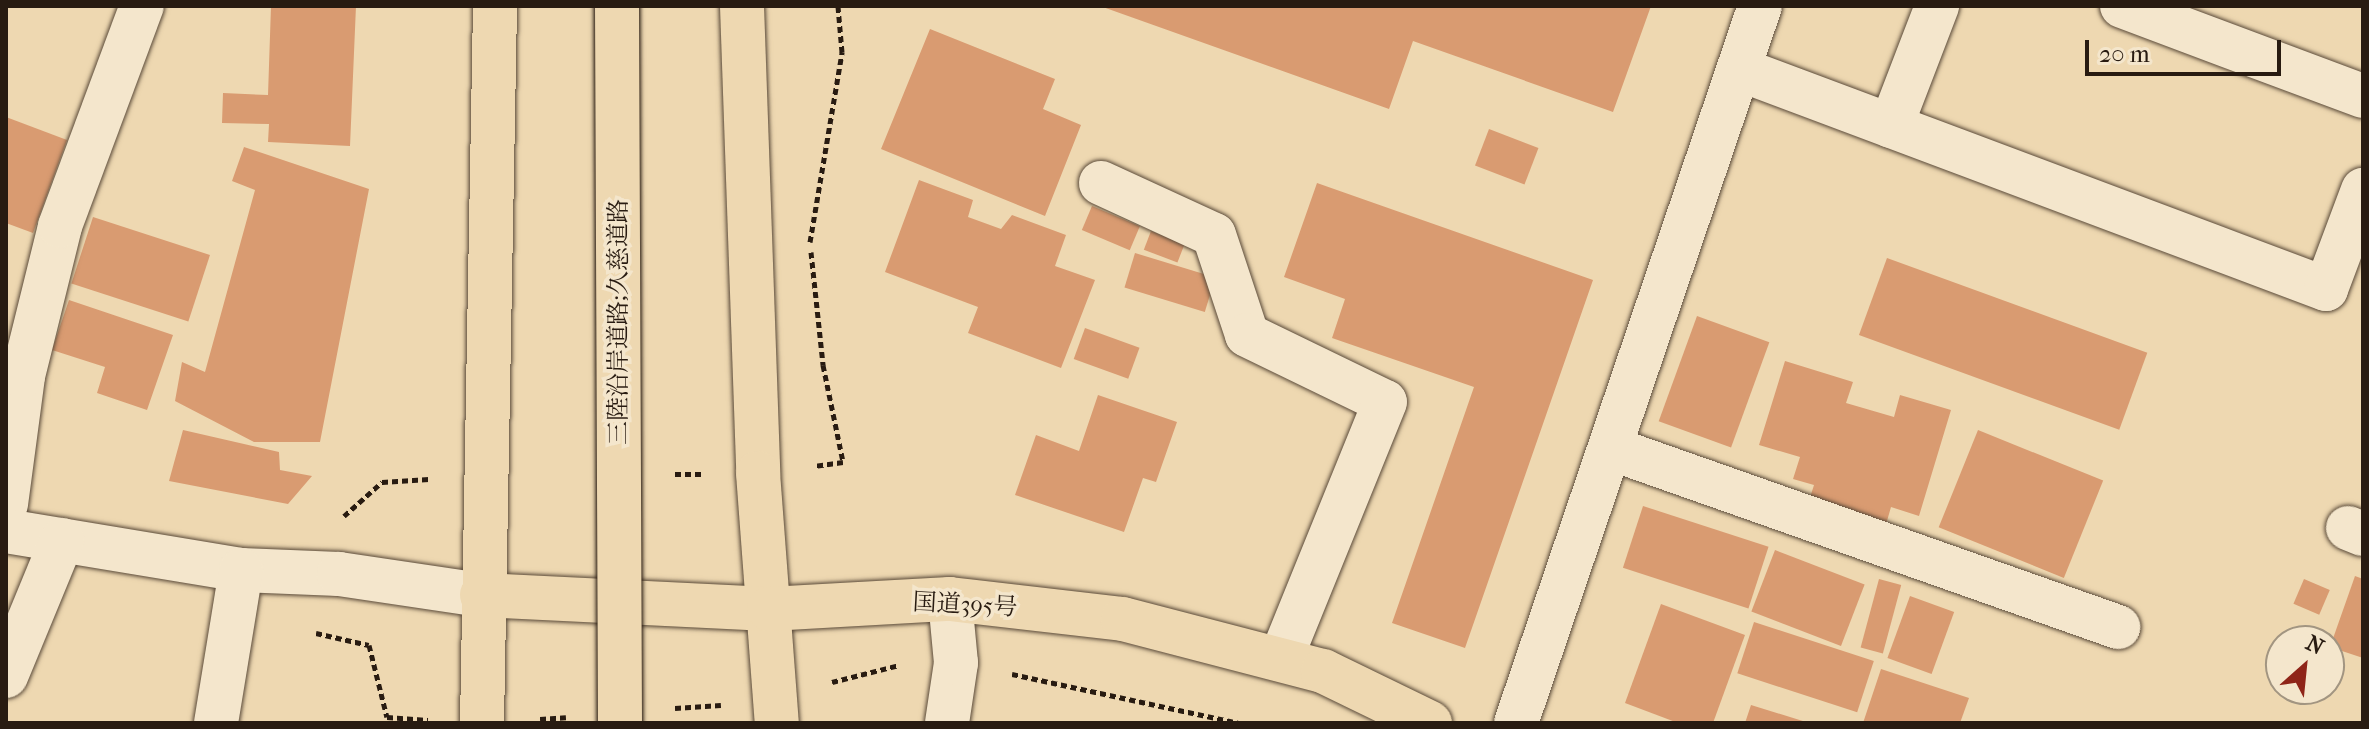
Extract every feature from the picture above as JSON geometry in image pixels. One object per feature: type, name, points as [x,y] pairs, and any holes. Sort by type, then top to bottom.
[{"type":"highway","points":[[482,723],[495,6]]},
{"type":"highway","name":"三陸沿岸道路;久慈道路","points":[[617,6],[622,723]]},
{"type":"highway","points":[[742,6],[758,473],[777,712]]},
{"type":"highway","name":"国道395号","points":[[482,595],[769,609],[950,599],[1123,619],[1281,658],[1430,723]]},
{"type":"street","points":[[6,504],[23,376],[60,226],[142,6]]},
{"type":"street","points":[[1516,723],[1760,6]]},
{"type":"street","points":[[1891,126],[1937,6]]},
{"type":"street","points":[[2122,6],[2363,96]]},
{"type":"street","points":[[1739,69],[2326,289],[2363,190]]},
{"type":"street","points":[[1101,183],[1214,235],[1247,335],[1385,402],[1281,658]]},
{"type":"street","points":[[1610,448],[2118,627]]},
{"type":"street","points":[[6,531],[241,570],[339,574],[482,595]]},
{"type":"street","points":[[6,676],[62,540]]},
{"type":"street","points":[[216,723],[241,570]]},
{"type":"street","points":[[947,723],[956,663],[950,599]]},
{"type":"path","points":[[662,474],[758,473],[843,462],[823,365],[810,242],[842,52],[838,6]]},
{"type":"path","points":[[339,520],[382,482],[488,476]]},
{"type":"path","points":[[668,709],[777,712],[878,666],[956,663],[1238,723]]},
{"type":"path","points":[[529,719],[576,716]]},
{"type":"building","points":[[271,6],[356,6],[350,146],[268,142],[269,124],[222,123],[223,93],[268,95]]},
{"type":"building","points":[[1100,6],[1651,6],[1613,112],[1413,41],[1389,109]]},
{"type":"building","points":[[930,29],[1055,79],[1043,109],[1081,125],[1045,216],[881,149]]},
{"type":"building","points":[[6,117],[67,140],[33,233],[6,223]]},
{"type":"building","points":[[1489,129],[1538,148],[1525,184],[1475,165]]},
{"type":"building","points":[[244,147],[369,189],[320,442],[254,442],[175,401],[182,362],[205,372],[255,190],[232,181]]},
{"type":"building","points":[[919,180],[973,200],[968,217],[1001,229],[1012,215],[1066,235],[1055,266],[1095,280],[1061,368],[968,333],[978,307],[885,272]]},
{"type":"building","points":[[1317,183],[1593,280],[1465,648],[1392,623],[1474,387],[1332,338],[1345,299],[1284,277]]},
{"type":"building","points":[[1092,206],[1140,226],[1130,250],[1082,230]]},
{"type":"building","points":[[93,217],[210,255],[188,322],[71,284]]},
{"type":"building","points":[[1151,231],[1185,244],[1177,263],[1144,250]]},
{"type":"building","points":[[1135,253],[1215,278],[1205,312],[1124,287]]},
{"type":"building","points":[[1887,258],[2147,353],[2119,430],[1859,335]]},
{"type":"building","points":[[69,300],[173,335],[147,410],[97,393],[105,367],[52,350]]},
{"type":"building","points":[[1697,316],[1769,342],[1731,448],[1659,421]]},
{"type":"building","points":[[1085,328],[1140,348],[1128,379],[1074,359]]},
{"type":"building","points":[[1785,361],[1853,382],[1846,403],[1894,417],[1900,395],[1951,410],[1919,516],[1891,507],[1885,528],[1808,504],[1814,485],[1793,479],[1800,457],[1759,445]]},
{"type":"building","points":[[1098,395],[1177,422],[1156,482],[1143,478],[1124,532],[1015,495],[1036,435],[1079,451]]},
{"type":"building","points":[[183,430],[279,452],[280,470],[312,476],[288,504],[169,481]]},
{"type":"building","points":[[1978,430],[2103,481],[2064,578],[1939,527]]},
{"type":"building","points":[[1643,506],[1769,547],[1748,609],[1623,568]]},
{"type":"building","points":[[1775,550],[1865,584],[1841,646],[1751,612]]},
{"type":"building","points":[[2355,576],[2363,579],[2363,658],[2345,652],[2345,625],[2338,625]]},
{"type":"building","points":[[1879,579],[1901,585],[1883,654],[1861,648]]},
{"type":"building","points":[[2304,579],[2330,590],[2319,615],[2293,604]]},
{"type":"building","points":[[1910,596],[1954,612],[1932,674],[1887,658]]},
{"type":"building","points":[[1661,604],[1745,635],[1713,723],[1678,723],[1625,703]]},
{"type":"building","points":[[1754,622],[1874,661],[1857,712],[1737,673]]},
{"type":"building","points":[[1881,669],[1969,698],[1960,723],[1863,723]]},
{"type":"building","points":[[1751,705],[1806,722],[1806,723],[1745,723]]}]
